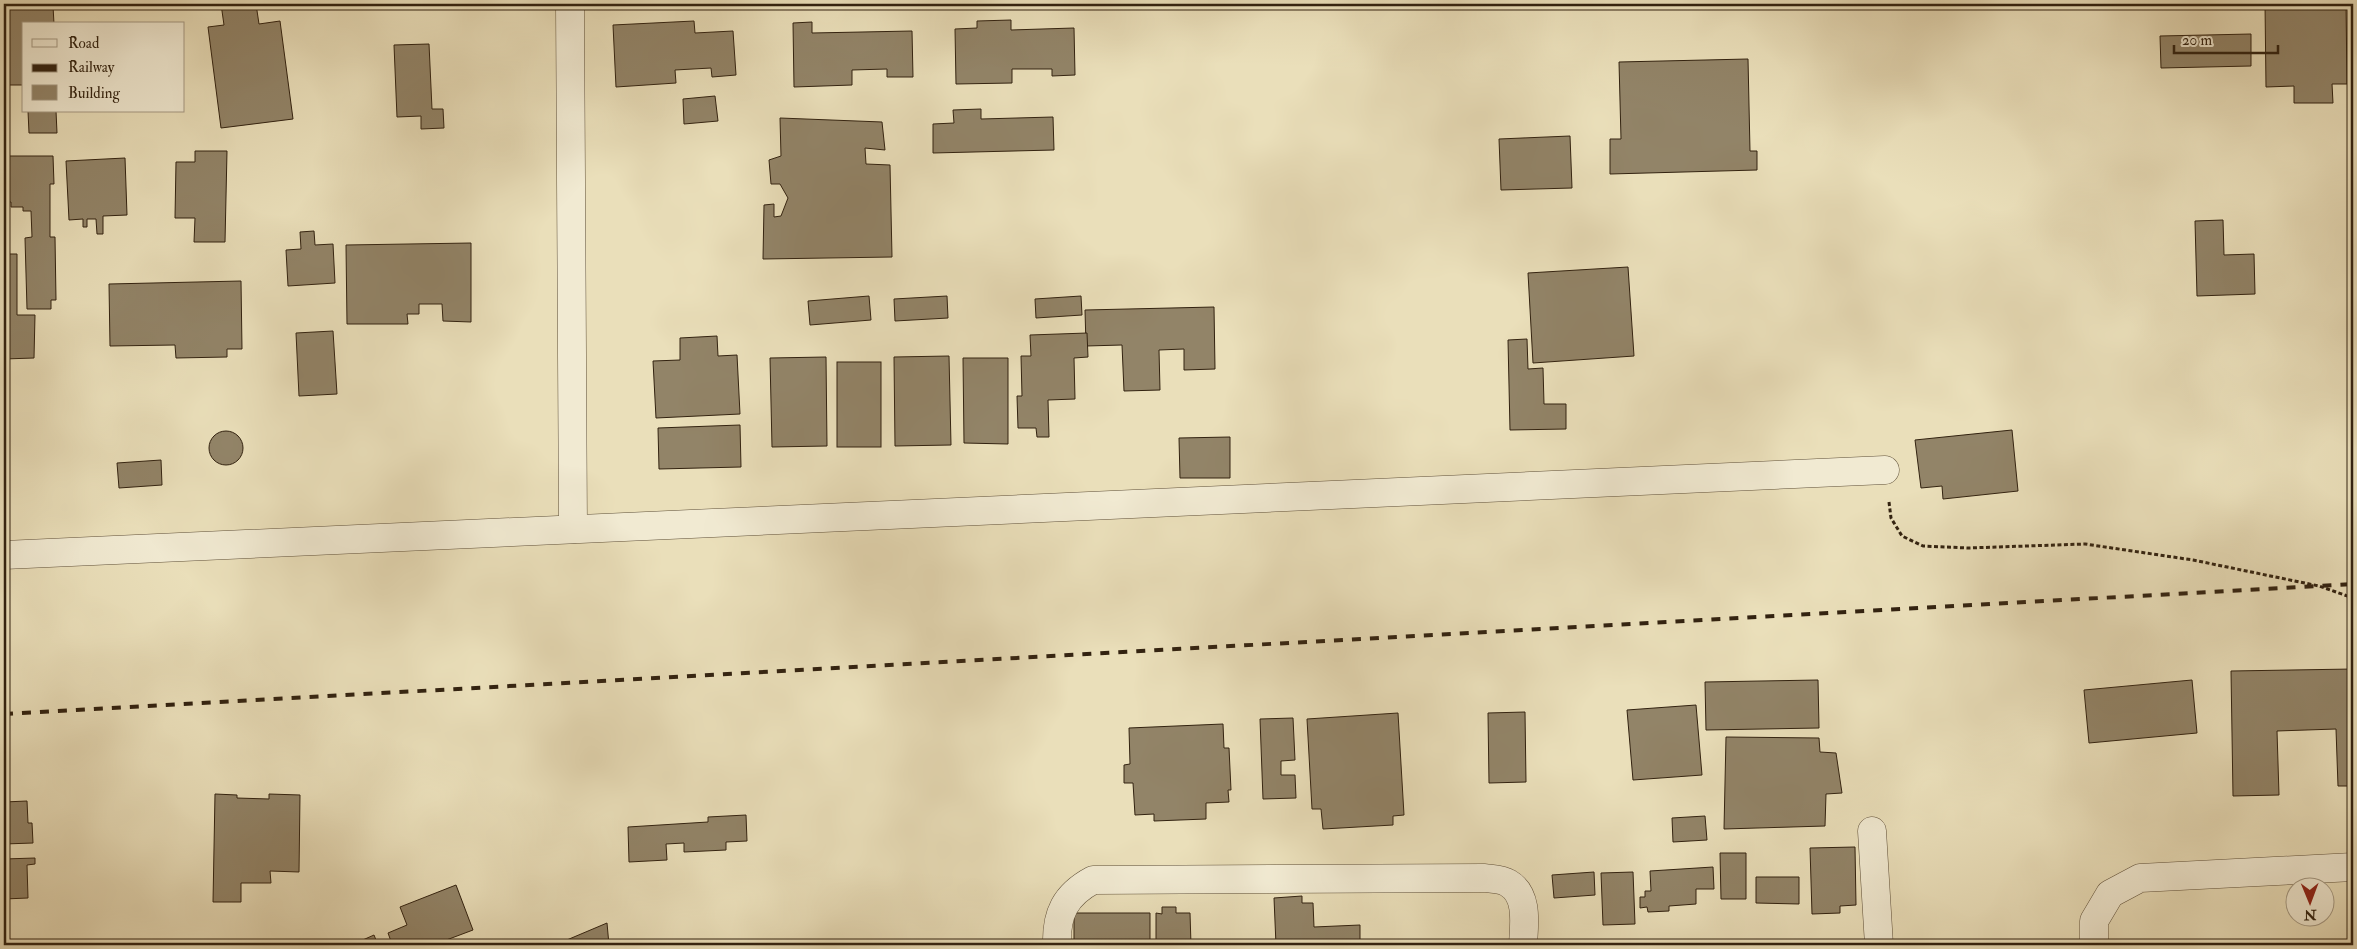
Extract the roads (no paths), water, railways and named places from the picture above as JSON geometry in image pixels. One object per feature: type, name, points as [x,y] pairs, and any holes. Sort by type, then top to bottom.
[{"type":"street","points":[[570,4],[573,529]]},
{"type":"street","points":[[4,555],[1885,470]]},
{"type":"street","points":[[1872,831],[1879,945]]},
{"type":"street","points":[[2094,945],[2094,922],[2110,894],[2140,878],[2353,867]]},
{"type":"street","points":[[1057,945],[1056,933],[1062,907],[1077,889],[1093,880],[1485,878],[1507,882],[1520,892],[1524,910],[1523,945]]},
{"type":"railway","points":[[4,714],[2353,584]]}]
